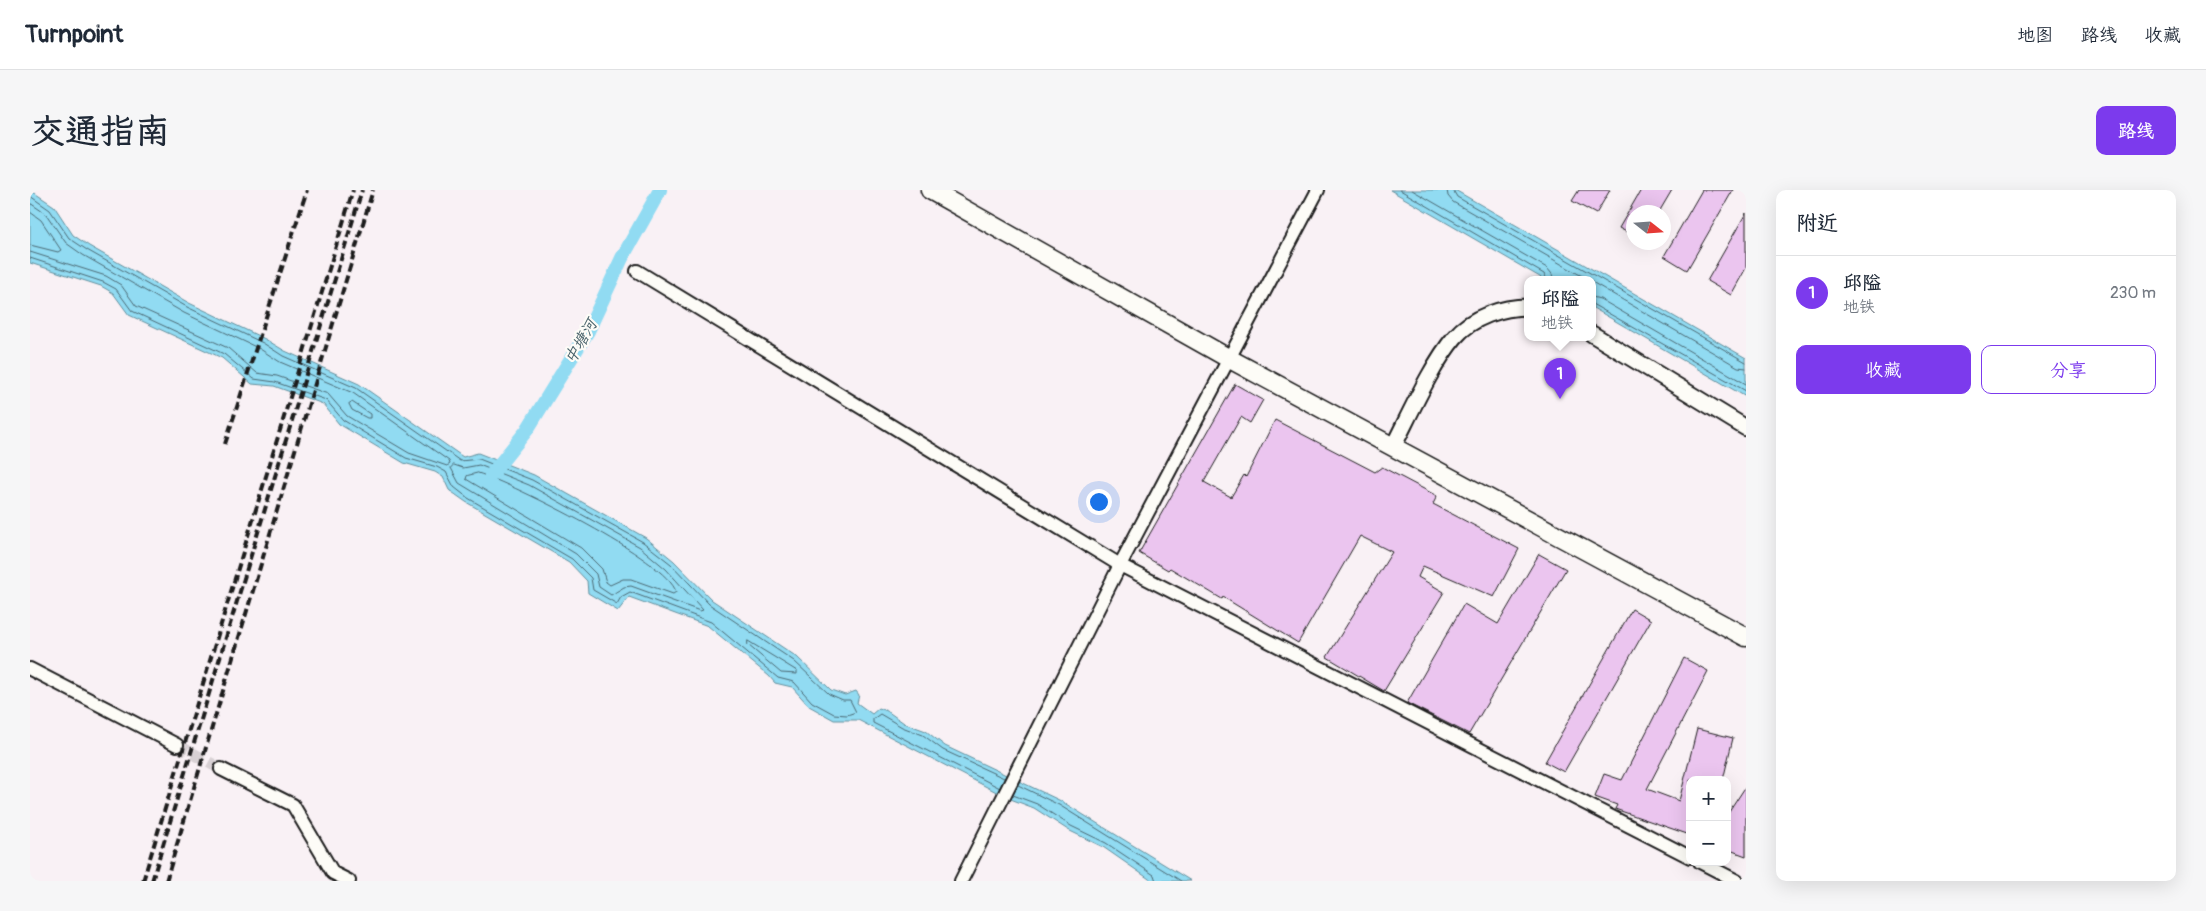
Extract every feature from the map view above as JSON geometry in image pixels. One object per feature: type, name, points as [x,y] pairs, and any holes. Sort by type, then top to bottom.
[{"type":"main road","points":[[930,190],[1228,358],[1746,637]]},
{"type":"street","points":[[961,881],[1120,565],[1318,190]]},
{"type":"street","points":[[637,271],[1120,565],[1686,855]]},
{"type":"street","points":[[1393,447],[1441,358],[1456,336],[1478,319],[1509,307],[1524,307]]},
{"type":"street","points":[[1596,336],[1746,428]]},
{"type":"street","points":[[30,669],[177,745]]},
{"type":"street","points":[[221,769],[294,805],[333,873],[348,881]]},
{"type":"street","points":[[1708,866],[1737,881]]},
{"type":"water","points":[[30,190],[54,206],[73,235],[189,303],[265,339],[285,351],[359,384],[463,457],[478,453],[534,475],[646,538],[674,561],[712,600],[797,657],[831,690],[845,695],[856,691],[859,695],[857,703],[872,714],[879,708],[887,711],[904,723],[926,731],[945,746],[1061,801],[1191,881],[1152,881],[1103,847],[1068,830],[1034,808],[1008,798],[858,720],[834,720],[809,706],[792,687],[775,683],[708,626],[629,597],[618,611],[588,593],[587,581],[569,562],[466,502],[449,490],[443,477],[435,472],[404,463],[339,424],[323,404],[274,386],[252,384],[222,358],[129,315],[113,293],[101,286],[30,263]]},
{"type":"water","points":[[1390,190],[1455,190],[1746,358],[1746,397],[1596,310],[1596,276],[1538,276]]},
{"type":"building","points":[[1579,190],[1610,190],[1596,214],[1572,201]]},
{"type":"building","points":[[1641,190],[1672,190],[1663,205],[1632,205]]},
{"type":"building","points":[[1702,190],[1733,190],[1687,270],[1664,256],[1667,250],[1671,250],[1671,244]]},
{"type":"building","points":[[1746,213],[1746,268],[1731,295],[1707,281]]},
{"type":"building","points":[[1626,216],[1626,232],[1619,228]]},
{"type":"building","points":[[1235,384],[1263,400],[1250,423],[1241,417],[1204,482],[1231,497],[1244,475],[1246,477],[1275,420],[1375,472],[1382,467],[1437,496],[1433,504],[1519,549],[1494,597],[1423,566],[1418,577],[1444,592],[1384,691],[1327,657],[1392,552],[1360,536],[1298,643],[1223,597],[1222,599],[1170,568],[1168,570],[1139,553]]},
{"type":"building","points":[[1539,554],[1566,569],[1469,734],[1407,703],[1464,604],[1498,624]]},
{"type":"building","points":[[1632,609],[1651,620],[1564,772],[1545,762]]},
{"type":"building","points":[[1684,658],[1708,671],[1647,789],[1679,801],[1697,729],[1733,738],[1724,776],[1686,776],[1686,834],[1615,809],[1617,805],[1595,797],[1604,774],[1622,780]]},
{"type":"building","points":[[1746,786],[1746,856],[1731,850],[1731,809]]},
{"type":"waterway","name":"中塘河","points":[[491,475],[527,430],[588,331],[622,258],[660,190]]},
{"type":"tunnel","points":[[177,745],[221,769]]},
{"type":"railway","points":[[225,444],[307,190]]},
{"type":"railway","points":[[143,881],[353,190]]},
{"type":"railway","points":[[152,881],[362,190]]},
{"type":"railway","points":[[166,881],[373,190]]},
{"type":"place","name":"邱隘","points":[[1560,399]]}]
